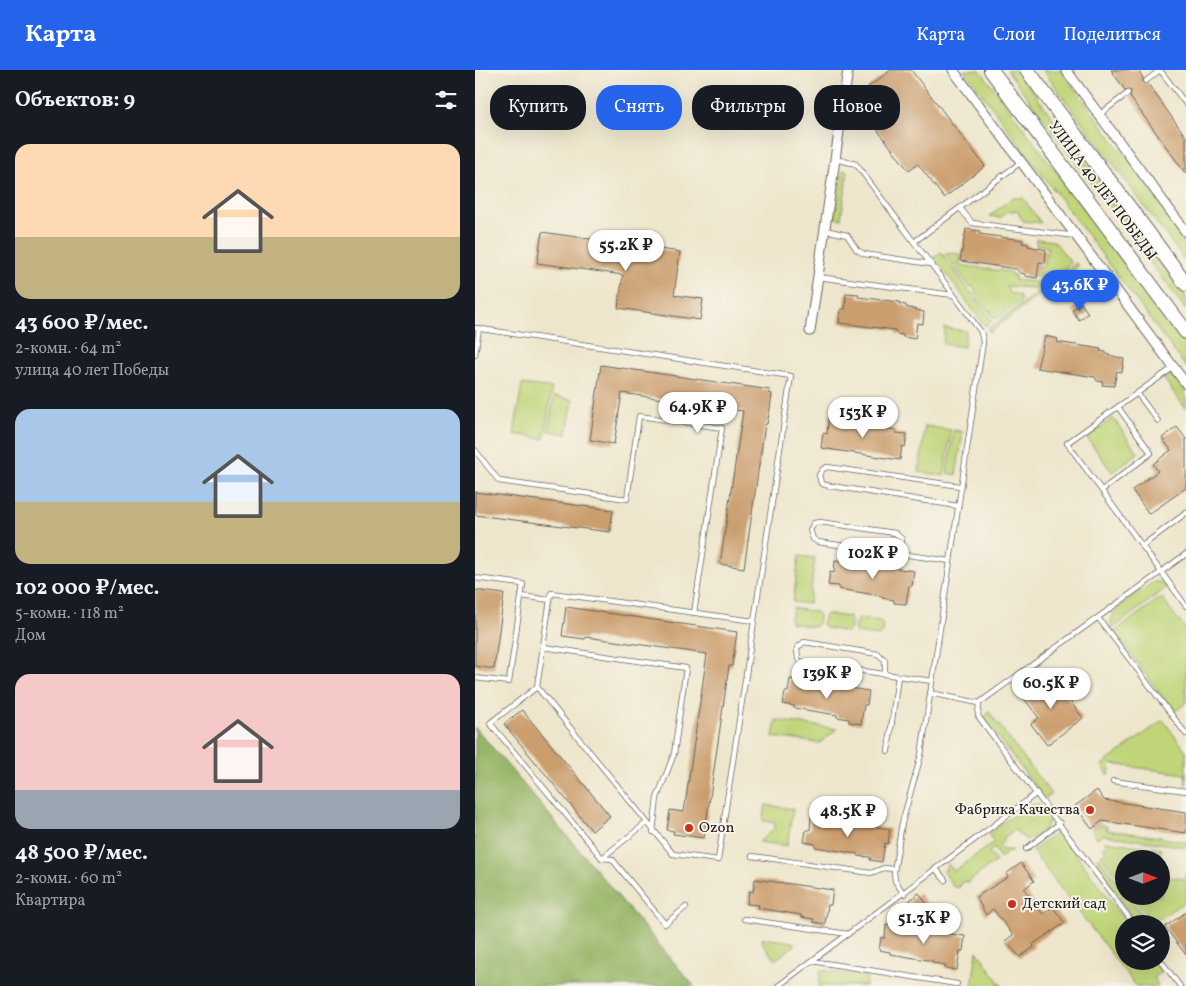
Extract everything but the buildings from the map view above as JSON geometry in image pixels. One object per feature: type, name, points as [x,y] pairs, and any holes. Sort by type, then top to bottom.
[{"type":"main road","name":"УЛИЦА 40 ЛЕТ ПОБЕДЫ","points":[[991,70],[1186,332]]},
{"type":"main road","name":"УЛИЦА 40 ЛЕТ ПОБЕДЫ","points":[[1027,70],[1186,284]]},
{"type":"street","points":[[811,331],[848,70]]},
{"type":"street","points":[[953,70],[1186,384]]},
{"type":"street","points":[[1065,70],[1186,232]]},
{"type":"lane","points":[[1145,81],[1160,70],[1186,104]]},
{"type":"lane","points":[[1099,115],[1128,94]]},
{"type":"lane","points":[[835,159],[856,164],[981,332],[983,342],[921,755],[902,822],[894,869],[895,881],[903,894]]},
{"type":"lane","points":[[915,242],[1021,162]]},
{"type":"lane","points":[[960,208],[971,223],[1076,236]]},
{"type":"lane","points":[[825,230],[847,235],[857,250],[864,254],[931,264]]},
{"type":"lane","points":[[818,276],[954,295]]},
{"type":"lane","points":[[475,355],[477,328],[791,376],[718,860],[673,854],[653,832],[537,687]]},
{"type":"lane","points":[[1174,367],[1067,443],[1185,602]]},
{"type":"lane","points":[[1137,393],[1158,421]]},
{"type":"lane","points":[[1101,490],[1151,453],[1118,408]]},
{"type":"lane","points":[[475,450],[499,481],[627,499],[639,416],[722,428],[694,613]]},
{"type":"lane","points":[[958,506],[825,485],[821,483],[819,475],[827,467],[961,486]]},
{"type":"lane","points":[[1142,546],[1186,513]]},
{"type":"lane","points":[[903,554],[903,539],[895,533],[820,522],[814,523],[809,530],[813,539],[818,542],[949,562]]},
{"type":"lane","points":[[930,693],[979,703],[1099,619],[1186,554]]},
{"type":"lane","points":[[475,578],[523,584],[509,682],[475,678]]},
{"type":"lane","points":[[686,907],[665,924],[612,859],[602,858],[490,723],[537,687],[551,593],[754,621]]},
{"type":"lane","points":[[521,596],[550,600]]},
{"type":"lane","points":[[1099,619],[1186,734]]},
{"type":"lane","points":[[885,674],[885,660],[878,654],[804,642],[797,648],[797,659],[801,662],[932,681]]},
{"type":"lane","points":[[543,647],[686,668],[674,754],[657,798],[653,832]]},
{"type":"lane","points":[[888,751],[898,676]]},
{"type":"lane","points":[[979,703],[978,716],[1127,915]]},
{"type":"lane","points":[[1180,725],[1186,726]]},
{"type":"lane","points":[[1113,781],[1186,791]]},
{"type":"lane","points":[[778,986],[1037,793]]},
{"type":"lane","points":[[602,858],[646,823]]},
{"type":"lane","points":[[1026,849],[1060,823]]},
{"type":"lane","points":[[751,856],[871,873],[884,868],[894,869]]},
{"type":"lane","points":[[936,869],[945,880]]},
{"type":"lane","points":[[744,919],[848,934]]},
{"type":"lane","points":[[812,961],[957,984]]},
{"type":"lane","points":[[1168,970],[1180,986]]},
{"type":"green space","points":[[964,70],[980,70],[1186,345],[1186,367]]},
{"type":"green space","points":[[1007,70],[1017,70],[1186,297],[1186,310]]},
{"type":"green space","points":[[1043,70],[1061,70],[1186,238],[1186,262]]},
{"type":"green space","points":[[843,170],[848,171],[841,219],[835,218]]},
{"type":"green space","points":[[1012,198],[1023,198],[1041,223],[1023,221],[1017,211],[1008,211],[1000,218],[989,216]]},
{"type":"green space","points":[[1036,239],[1054,241],[1071,263],[1034,290],[1032,288],[1006,286],[1009,293],[1019,295],[1021,301],[997,318],[993,317],[990,313],[992,311],[988,311],[974,293],[976,291],[972,286],[970,287],[945,253],[960,254],[959,265],[1011,272],[1011,275],[1015,275],[1015,280],[1038,282],[1040,265],[1045,265],[1048,247],[1036,245]]},
{"type":"green space","points":[[941,252],[992,321],[985,326],[934,257]]},
{"type":"green space","points":[[1076,263],[1078,266],[990,332],[988,329]]},
{"type":"green space","points":[[945,328],[966,331],[964,347],[943,344]]},
{"type":"green space","points":[[1168,376],[1174,377],[1182,383],[1186,409],[1163,378]]},
{"type":"green space","points":[[522,384],[552,388],[544,439],[514,434]]},
{"type":"green space","points":[[554,396],[573,400],[567,434],[548,431]]},
{"type":"green space","points":[[1113,418],[1138,453],[1112,472],[1087,438]]},
{"type":"green space","points":[[925,426],[951,430],[944,476],[919,472]]},
{"type":"green space","points":[[954,430],[963,432],[956,475],[947,473]]},
{"type":"green space","points":[[799,556],[815,558],[809,604],[793,602]]},
{"type":"green space","points":[[1154,582],[1160,582],[1167,587],[1112,629],[1113,615],[1118,608],[1132,596]]},
{"type":"green space","points":[[1161,597],[1186,630],[1186,703],[1174,712],[1114,632]]},
{"type":"green space","points":[[793,608],[816,612],[819,616],[818,623],[815,627],[792,623],[790,619]]},
{"type":"green space","points":[[826,614],[849,617],[851,628],[847,632],[825,628],[822,623]]},
{"type":"green space","points":[[858,618],[880,621],[883,625],[882,633],[879,636],[856,633],[854,627]]},
{"type":"green space","points":[[989,712],[1051,794],[1045,799],[984,719]]},
{"type":"green space","points":[[776,720],[837,729],[820,743],[773,737]]},
{"type":"green space","points":[[1163,720],[1186,751],[1186,785],[1185,774],[1111,764],[1109,776],[1102,765]]},
{"type":"green space","points":[[475,727],[694,986],[475,986]]},
{"type":"green space","points":[[1038,804],[1050,820],[1043,831],[1027,841],[1014,830],[1003,838],[1004,841],[999,845],[1003,850],[1012,850],[1000,858],[994,848],[989,853],[996,861],[967,883],[965,881],[961,883],[960,887],[954,887],[944,872],[948,864],[954,871],[994,842],[988,834],[1025,807]]},
{"type":"green space","points":[[766,805],[793,809],[787,846],[759,842],[775,828],[775,823],[763,821]]},
{"type":"green space","points":[[1101,824],[1107,827],[1107,830],[1160,837],[1160,835],[1163,838],[1186,842],[1186,847],[1103,835],[1097,838],[1092,830]]},
{"type":"green space","points":[[1055,834],[1061,834],[1120,915],[1115,915],[1115,959],[1032,851]]},
{"type":"green space","points":[[1105,841],[1161,849],[1115,850],[1115,873],[1101,855],[1106,851],[1103,848],[1107,845]]},
{"type":"green space","points":[[1099,857],[1115,879],[1115,893],[1099,871],[1096,863]]},
{"type":"green space","points":[[1186,871],[1186,901],[1164,915],[1146,915],[1139,905],[1170,905],[1170,877],[1185,879]]},
{"type":"green space","points":[[1124,905],[1135,905],[1142,915],[1131,915]]},
{"type":"green space","points":[[763,938],[793,942],[795,945],[775,960],[762,942]]},
{"type":"green space","points":[[977,951],[1002,986],[972,986]]},
{"type":"green space","points":[[821,970],[867,977],[866,986],[819,986]]},
{"type":"green space","points":[[1124,970],[1162,971],[1153,978],[1159,986],[1136,986]]},
{"type":"place","name":"Фабрика Качества","points":[[1090,810]]},
{"type":"place","name":"Ozon","points":[[689,828]]},
{"type":"place","name":"Детский сад","points":[[1012,904]]}]
